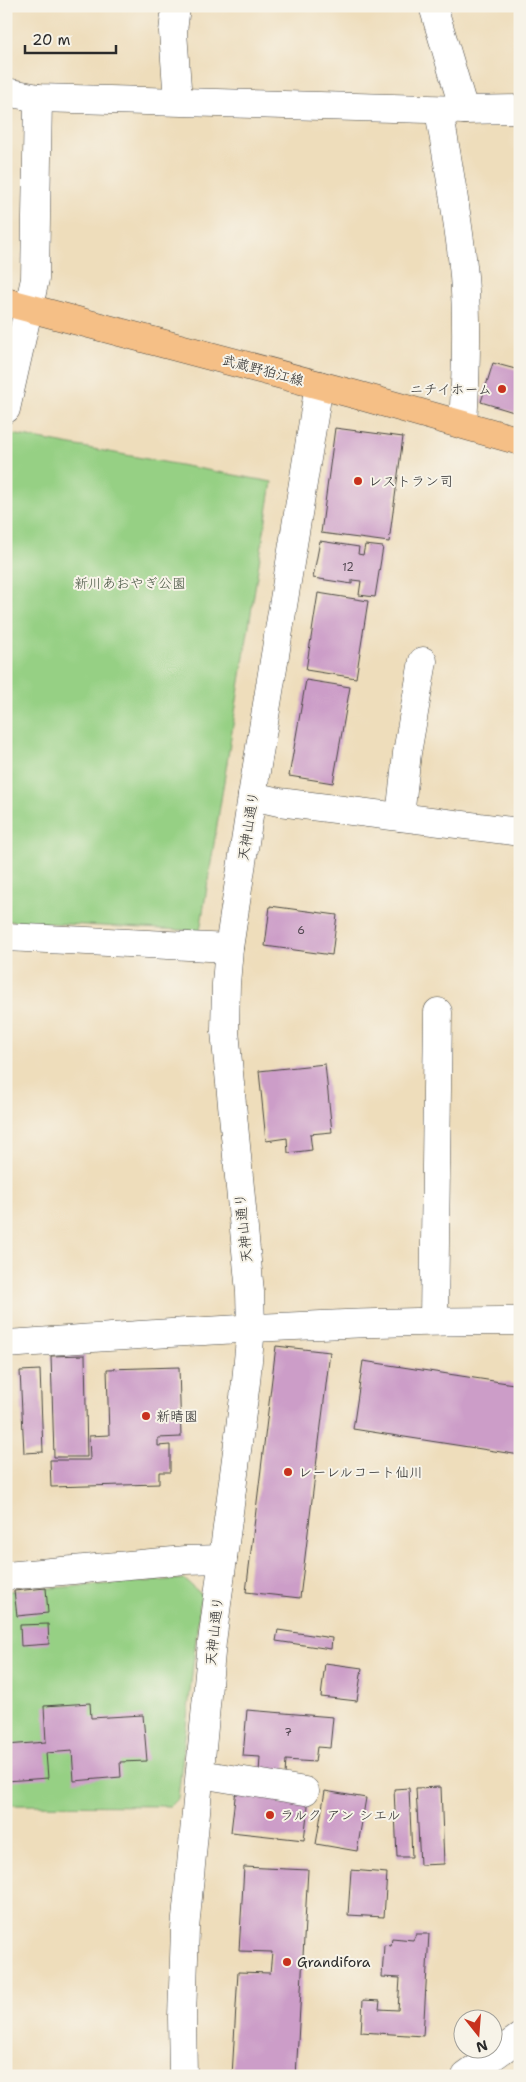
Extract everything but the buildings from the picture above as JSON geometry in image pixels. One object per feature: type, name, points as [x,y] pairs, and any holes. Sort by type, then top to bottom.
[{"type":"main road","name":"武蔵野狛江線","points":[[17,306],[319,385],[520,441]]},
{"type":"street","points":[[176,6],[173,32],[178,101]]},
{"type":"street","points":[[433,6],[452,110],[453,195],[464,276],[467,352],[464,424]]},
{"type":"street","points":[[6,92],[38,98],[452,110],[520,109]]},
{"type":"street","points":[[6,408],[17,306],[35,279],[38,98]]},
{"type":"street","name":"天神山通り","points":[[183,2076],[182,2017],[186,1929],[212,1642],[246,1382],[251,1328],[250,1292],[225,1031],[225,993],[229,948],[252,796],[319,385]]},
{"type":"street","points":[[400,817],[407,753],[423,661]]},
{"type":"street","points":[[252,796],[279,802],[520,832]]},
{"type":"street","points":[[6,937],[229,948]]},
{"type":"street","points":[[434,1320],[438,1012]]},
{"type":"street","points":[[6,1344],[251,1328],[434,1320],[520,1321]]},
{"type":"street","points":[[6,1576],[175,1561],[223,1559]]},
{"type":"street","points":[[200,1774],[305,1791]]},
{"type":"street","points":[[466,2076],[520,2037]]},
{"type":"green space","name":"新川あおやぎ公園","points":[[12,434],[272,482],[200,931],[6,921],[6,462]]},
{"type":"green space","points":[[184,1579],[201,1594],[178,1798],[170,1806],[6,1805],[6,1591]]},
{"type":"place","name":"ニチイホーム","points":[[502,389]]},
{"type":"place","name":"レストラン司","points":[[358,481]]},
{"type":"place","name":"新晴園","points":[[146,1416]]},
{"type":"place","name":"レーレルコート仙川","points":[[288,1472]]},
{"type":"place","name":"ラルク アン シエル","points":[[270,1815]]},
{"type":"place","name":"Grandifora","points":[[287,1962]]}]
